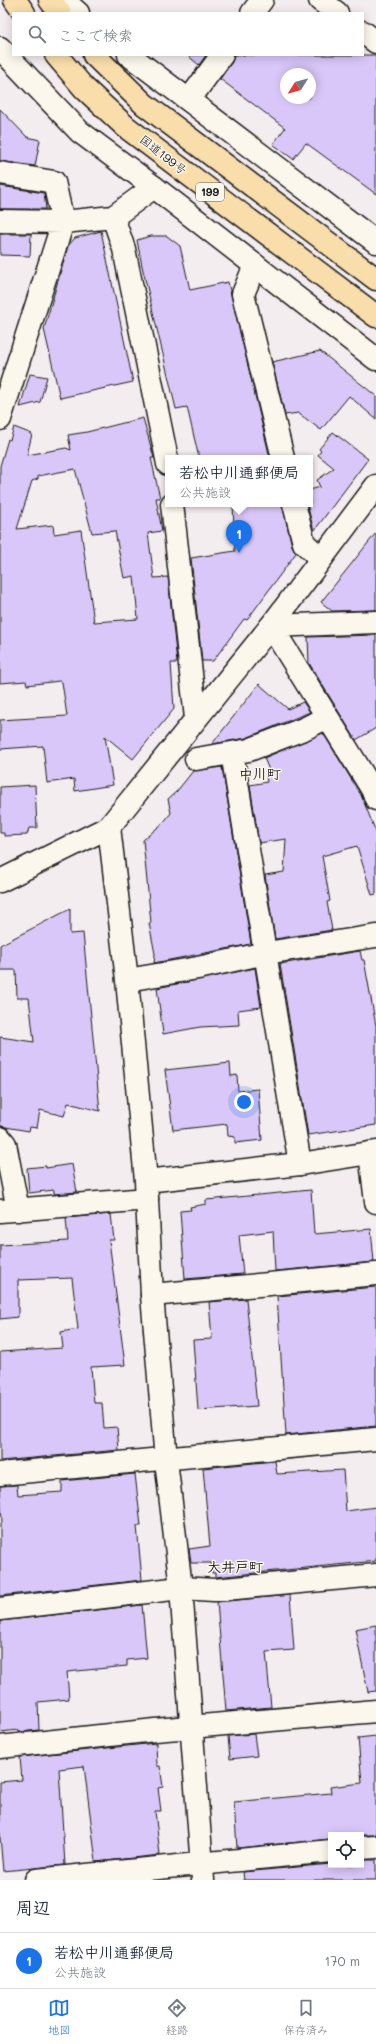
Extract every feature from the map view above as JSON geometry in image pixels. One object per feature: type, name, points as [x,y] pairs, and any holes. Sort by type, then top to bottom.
[{"type":"highway","points":[[15,0],[23,12]]},
{"type":"highway","points":[[50,0],[59,12]]},
{"type":"highway","name":"国道199号","points":[[57,56],[84,88],[126,127],[376,316]]},
{"type":"highway","name":"199","points":[[95,56],[144,104],[376,279]]},
{"type":"street","points":[[63,0],[77,12]]},
{"type":"street","points":[[253,12],[262,0]]},
{"type":"street","points":[[320,0],[337,12]]},
{"type":"street","points":[[364,33],[376,42]]},
{"type":"street","points":[[0,48],[80,132],[154,187],[376,359]]},
{"type":"street","points":[[130,56],[376,242]]},
{"type":"street","points":[[189,100],[221,56]]},
{"type":"street","points":[[0,173],[54,182],[63,222],[0,419]]},
{"type":"street","points":[[0,221],[63,222],[113,217],[154,187]]},
{"type":"street","points":[[113,217],[124,249],[166,455]]},
{"type":"street","points":[[255,265],[243,294],[282,455]]},
{"type":"street","points":[[0,882],[109,827],[271,626],[376,486]]},
{"type":"street","points":[[172,507],[196,718]]},
{"type":"street","points":[[295,507],[304,543],[321,559]]},
{"type":"street","points":[[271,626],[376,622]]},
{"type":"street","points":[[271,626],[375,792]]},
{"type":"street","points":[[196,759],[232,753],[270,743],[328,717]]},
{"type":"street","points":[[232,753],[300,1164]]},
{"type":"street","points":[[109,827],[127,980],[147,1190],[152,1295],[166,1460],[181,1588],[202,1872]]},
{"type":"street","points":[[127,980],[198,968],[266,953],[376,936]]},
{"type":"street","points":[[0,1138],[5,1144],[9,1210],[147,1190],[373,1152],[376,1202]]},
{"type":"street","points":[[152,1295],[376,1274]]},
{"type":"street","points":[[0,1474],[166,1460],[376,1439]]},
{"type":"street","points":[[0,1609],[181,1588],[214,1590],[376,1574]]},
{"type":"street","points":[[0,1747],[191,1727],[376,1711]]},
{"type":"street","points":[[364,1848],[376,1847]]},
{"type":"street","points":[[36,1880],[202,1872],[328,1851]]},
{"type":"building","points":[[376,55],[376,194],[306,143],[293,159],[273,144],[285,128],[220,79],[232,62],[234,56]]},
{"type":"building","points":[[188,56],[205,56],[199,65]]},
{"type":"building","points":[[0,109],[27,137],[40,140],[35,166],[0,161]]},
{"type":"building","points":[[0,186],[44,193],[46,209],[0,209]]},
{"type":"building","points":[[101,231],[133,382],[60,398],[44,329],[68,246],[75,238]]},
{"type":"building","points":[[0,234],[31,234],[30,256],[0,255]]},
{"type":"building","points":[[151,236],[167,236],[180,246],[190,290],[228,282],[269,455],[198,455],[187,407],[176,409],[137,240]]},
{"type":"building","points":[[320,351],[376,396],[376,419],[349,396],[321,430],[298,413],[285,415],[272,362]]},
{"type":"building","points":[[30,374],[47,377],[40,402],[20,407]]},
{"type":"building","points":[[143,418],[154,458],[151,458],[160,498],[156,498],[162,531],[148,533],[154,578],[168,577],[177,663],[171,663],[174,709],[133,759],[105,736],[113,785],[75,791],[74,779],[47,783],[43,746],[0,749],[0,720],[67,716],[62,682],[59,681],[27,685],[26,681],[0,683],[0,466],[8,439],[10,440],[14,427],[32,434],[27,455],[66,448],[71,450],[68,435],[87,432]],"holes":[[[75,469],[92,533],[115,531],[124,578],[134,576],[138,619],[94,622],[81,530],[54,534],[53,525],[17,529],[32,481],[38,479],[38,476]]]},
{"type":"building","points":[[333,432],[368,459],[314,531],[308,507],[313,507],[313,489],[320,487],[317,480],[334,468],[318,455],[321,451],[319,449]]},
{"type":"building","points":[[233,507],[283,507],[292,546],[296,553],[247,620],[244,619],[213,661],[202,661],[191,558],[235,551]]},
{"type":"building","points":[[376,533],[376,610],[332,611],[321,602]]},
{"type":"building","points":[[376,635],[376,728],[356,740],[309,663],[308,637]]},
{"type":"building","points":[[259,684],[288,709],[303,702],[310,712],[246,738],[212,744]]},
{"type":"building","points":[[323,733],[361,795],[376,832],[376,894],[372,895],[357,846],[322,856],[330,901],[327,902],[332,930],[275,939],[265,875],[284,872],[286,839],[259,843],[250,785],[267,782],[266,776],[271,775],[264,758]]},
{"type":"building","points":[[222,767],[251,944],[154,963],[155,954],[149,923],[151,923],[143,840],[163,823],[171,813],[168,799],[177,791],[193,771]]},
{"type":"building","points":[[35,785],[37,828],[29,828],[27,835],[4,836],[4,833],[0,833],[0,787]]},
{"type":"building","points":[[70,909],[70,934],[83,933],[100,1111],[68,1103],[64,1116],[40,1110],[37,1128],[30,1127],[29,1131],[0,1126],[0,1037],[34,1042],[29,998],[17,998],[16,970],[0,970],[0,945]]},
{"type":"building","points":[[360,951],[362,960],[364,960],[376,1026],[376,1125],[308,1135],[280,964]]},
{"type":"building","points":[[255,968],[261,1007],[238,1010],[239,1025],[200,1027],[163,1034],[157,988]]},
{"type":"building","points":[[230,1063],[231,1076],[237,1075],[238,1091],[258,1089],[262,1140],[235,1143],[235,1137],[228,1136],[227,1124],[173,1130],[165,1070]]},
{"type":"building","points":[[72,1164],[77,1192],[54,1194],[54,1190],[29,1193],[27,1168],[46,1166],[46,1168]]},
{"type":"building","points":[[311,1190],[314,1234],[371,1229],[374,1262],[275,1271],[273,1231],[239,1235],[243,1274],[185,1279],[180,1211],[191,1210],[190,1207],[206,1204],[206,1200]]},
{"type":"building","points":[[111,1214],[114,1240],[109,1240],[125,1365],[91,1367],[94,1403],[102,1403],[104,1428],[117,1427],[119,1450],[0,1461],[0,1352],[63,1348],[61,1332],[78,1329],[72,1278],[18,1280],[18,1317],[0,1319],[0,1245],[68,1241],[66,1218]]},
{"type":"building","points":[[376,1287],[376,1426],[286,1435],[277,1296]]},
{"type":"building","points":[[246,1299],[257,1406],[198,1410],[193,1340],[212,1339],[209,1302]]},
{"type":"building","points":[[275,1461],[277,1474],[343,1470],[346,1511],[376,1507],[376,1561],[215,1577],[215,1573],[212,1573],[211,1563],[191,1563],[189,1549],[210,1546],[203,1468]]},
{"type":"building","points":[[135,1474],[141,1526],[137,1526],[142,1580],[0,1596],[0,1523],[2,1523],[0,1486],[17,1485],[18,1495],[62,1492],[62,1481]]},
{"type":"building","points":[[290,1595],[294,1650],[266,1652],[271,1707],[226,1711],[217,1602]]},
{"type":"building","points":[[142,1605],[147,1658],[127,1660],[127,1666],[67,1672],[69,1699],[38,1702],[39,1730],[0,1732],[0,1621]]},
{"type":"building","points":[[376,1625],[376,1691],[368,1692],[355,1629]]},
{"type":"building","points":[[254,1734],[257,1756],[230,1759],[228,1736]]},
{"type":"building","points":[[376,1736],[376,1835],[364,1835],[364,1832],[328,1832],[328,1839],[237,1848],[234,1802],[331,1793],[330,1787],[362,1783],[358,1738]]},
{"type":"building","points":[[156,1743],[157,1766],[160,1766],[163,1787],[158,1788],[161,1811],[155,1811],[160,1855],[96,1862],[84,1766],[59,1769],[65,1865],[3,1871],[0,1837],[0,1782],[22,1780],[20,1757]]},
{"type":"building","points":[[364,1860],[376,1860],[376,1880],[244,1880],[243,1872],[328,1864],[328,1868],[364,1868]]},
{"type":"place","name":"若松中川通郵便局","points":[[239,553]]},
{"type":"district","name":"中川町","points":[[260,774]]},
{"type":"district","name":"大井戸町","points":[[235,1567]]}]
